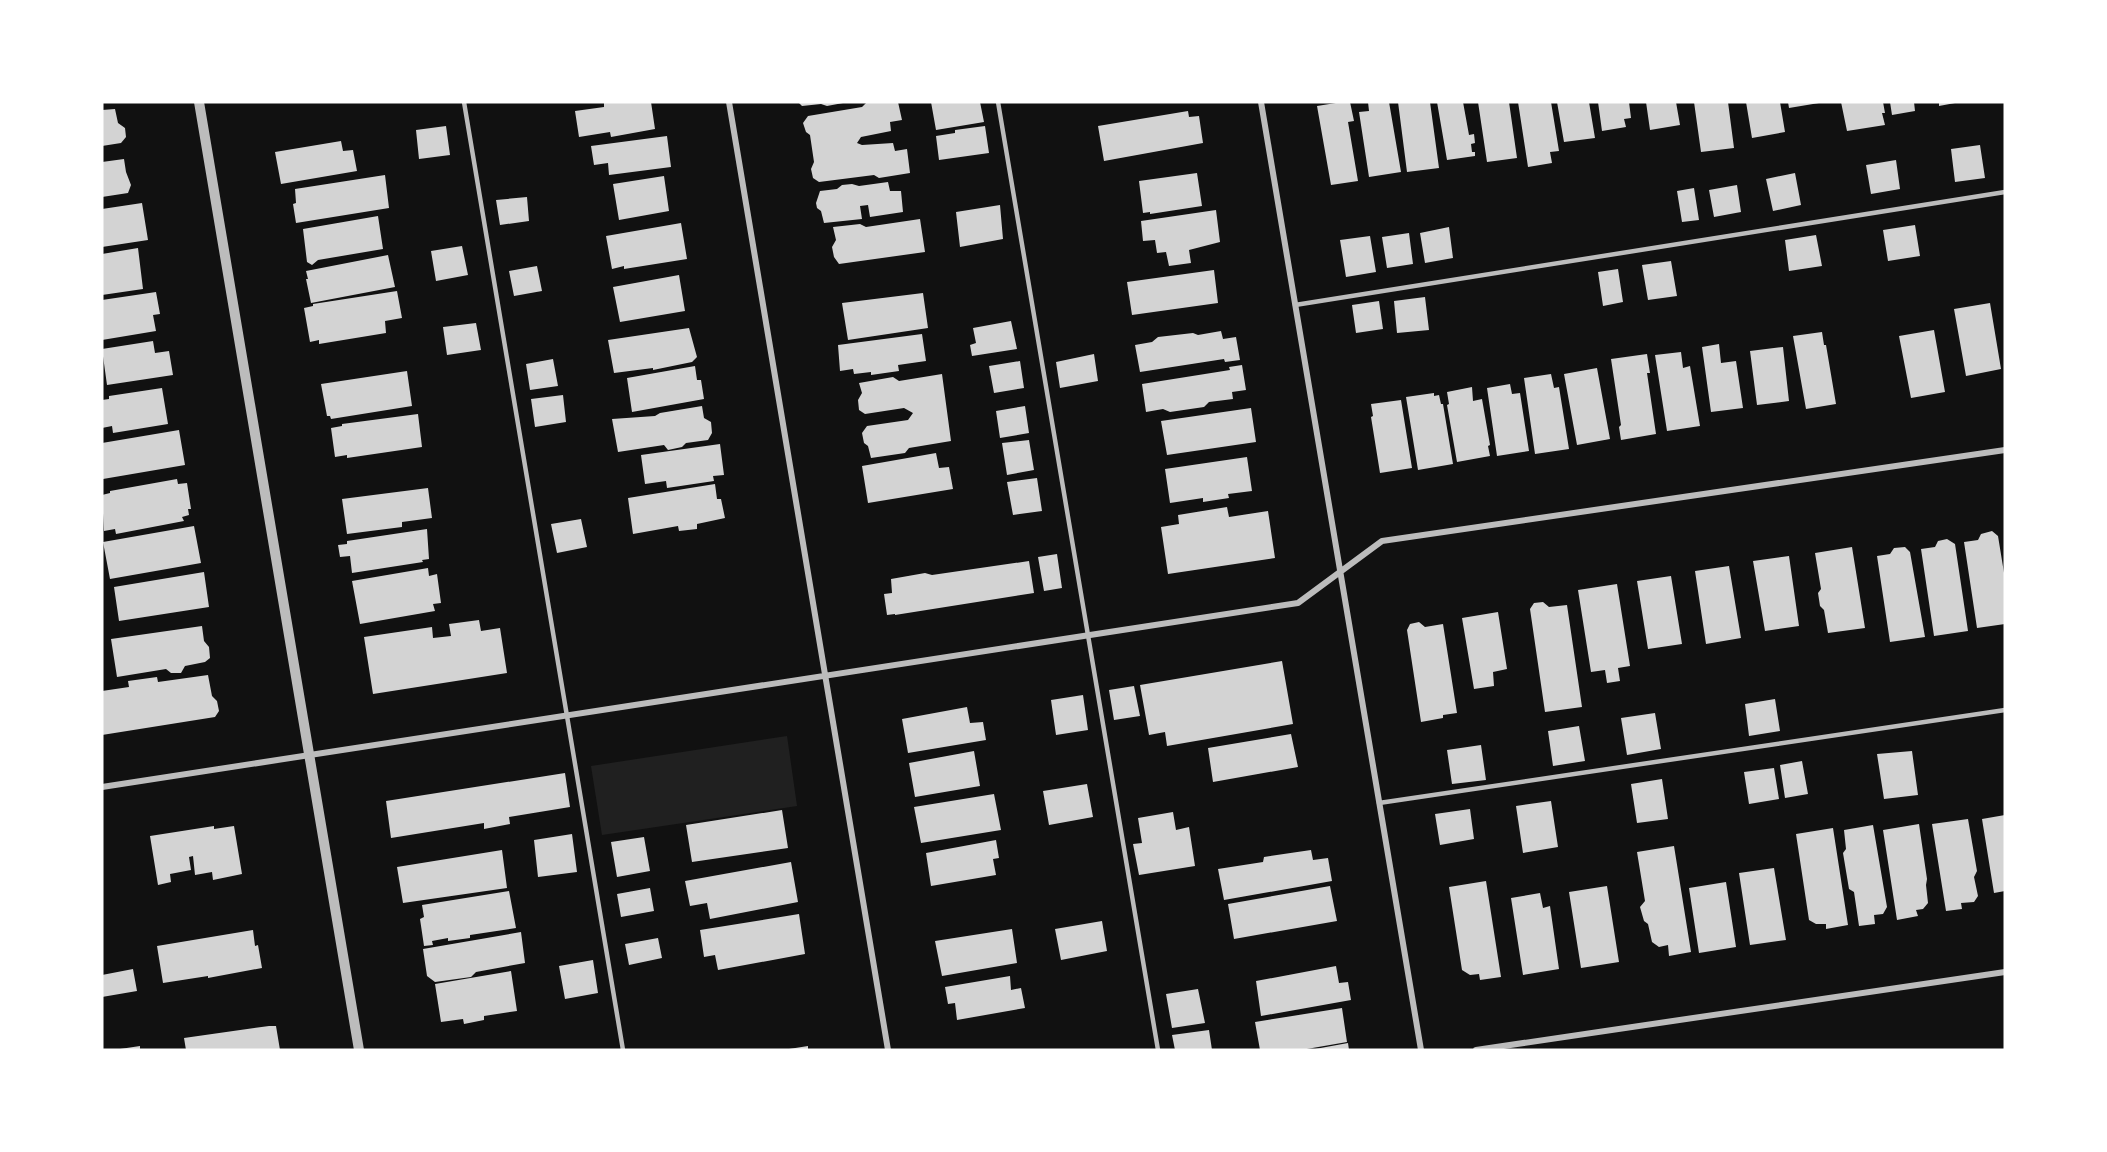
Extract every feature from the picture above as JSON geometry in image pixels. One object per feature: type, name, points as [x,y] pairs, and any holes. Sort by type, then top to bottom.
[{"type":"street","points":[[199,102],[359,1050]]},
{"type":"street","points":[[729,102],[888,1050]]},
{"type":"street","points":[[1261,102],[1421,1050]]},
{"type":"street","points":[[102,787],[1298,603],[1382,541],[2005,450]]},
{"type":"street","points":[[1476,1050],[2005,972]]},
{"type":"lane","points":[[464,102],[623,1050]]},
{"type":"lane","points":[[998,102],[1158,1050]]},
{"type":"lane","points":[[1296,305],[2005,192]]},
{"type":"lane","points":[[1379,803],[2005,710]]},
{"type":"shaded area","points":[[787,736],[797,806],[602,835],[591,766]]},
{"type":"building","points":[[604,102],[651,102],[655,129],[611,137],[610,132],[579,137],[575,111],[604,107]]},
{"type":"building","points":[[798,102],[843,103],[827,106],[821,104],[802,106]]},
{"type":"building","points":[[867,102],[898,102],[902,120],[890,122],[891,131],[861,137],[857,143],[862,145],[893,143],[895,151],[907,149],[910,173],[879,178],[874,175],[819,182],[813,178],[811,169],[814,162],[810,135],[806,132],[803,123],[808,116],[862,107]]},
{"type":"building","points":[[931,102],[980,102],[984,122],[936,130]]},
{"type":"building","points":[[1350,102],[1354,121],[1348,122],[1358,181],[1331,185],[1317,106]]},
{"type":"building","points":[[1368,102],[1389,102],[1401,172],[1369,177],[1359,112],[1369,111]]},
{"type":"building","points":[[1398,102],[1430,102],[1439,168],[1407,172]]},
{"type":"building","points":[[1437,102],[1463,102],[1469,135],[1474,134],[1475,143],[1471,144],[1475,156],[1447,160]]},
{"type":"building","points":[[1478,102],[1509,102],[1517,158],[1487,162]]},
{"type":"building","points":[[1518,102],[1551,102],[1559,151],[1550,152],[1552,163],[1528,167]]},
{"type":"building","points":[[1557,102],[1589,102],[1595,138],[1564,142]]},
{"type":"building","points":[[1598,102],[1629,102],[1631,118],[1624,119],[1626,127],[1602,131]]},
{"type":"building","points":[[1646,102],[1676,102],[1680,125],[1650,130]]},
{"type":"building","points":[[1694,102],[1728,102],[1734,148],[1701,152]]},
{"type":"building","points":[[1746,102],[1780,102],[1785,132],[1752,138]]},
{"type":"building","points":[[1788,102],[1818,102],[1819,103],[1789,108]]},
{"type":"building","points":[[1841,102],[1883,102],[1885,113],[1882,113],[1885,125],[1847,131]]},
{"type":"building","points":[[1890,102],[1914,102],[1915,111],[1892,115]]},
{"type":"building","points":[[1939,102],[1955,102],[1955,103],[1939,106]]},
{"type":"building","points":[[115,109],[118,123],[125,128],[126,137],[121,143],[102,146],[102,110]]},
{"type":"building","points":[[1188,111],[1189,117],[1199,116],[1203,143],[1104,161],[1098,126]]},
{"type":"building","points":[[446,126],[450,155],[419,159],[416,130]]},
{"type":"building","points":[[985,126],[989,153],[939,160],[936,136],[955,133],[955,130]]},
{"type":"building","points":[[667,136],[671,167],[609,175],[608,163],[594,165],[591,146]]},
{"type":"building","points":[[341,141],[343,151],[353,150],[357,171],[281,184],[275,152]]},
{"type":"building","points":[[1980,145],[1985,178],[1955,182],[1951,149]]},
{"type":"building","points":[[124,159],[131,185],[128,193],[102,197],[102,162]]},
{"type":"building","points":[[1896,160],[1900,189],[1871,194],[1866,165]]},
{"type":"building","points":[[1197,173],[1202,206],[1150,214],[1150,212],[1143,213],[1139,181]]},
{"type":"building","points":[[1795,173],[1801,205],[1773,211],[1766,179]]},
{"type":"building","points":[[385,175],[389,208],[296,223],[293,204],[296,203],[295,189]]},
{"type":"building","points":[[664,176],[669,211],[619,220],[613,184]]},
{"type":"building","points":[[888,182],[890,191],[901,191],[903,212],[870,217],[868,205],[860,206],[862,219],[824,223],[816,203],[820,191],[837,189],[842,185],[859,186]]},
{"type":"building","points":[[1737,185],[1741,212],[1714,217],[1709,190]]},
{"type":"building","points":[[1694,188],[1699,220],[1682,222],[1677,191]]},
{"type":"building","points":[[527,197],[529,221],[500,225],[496,200]]},
{"type":"building","points":[[142,203],[148,240],[102,247],[102,209]]},
{"type":"building","points":[[1000,205],[1003,239],[960,247],[956,212]]},
{"type":"building","points":[[1216,210],[1220,242],[1189,250],[1191,263],[1169,266],[1166,252],[1157,253],[1155,240],[1143,241],[1141,221]]},
{"type":"building","points":[[378,216],[383,249],[318,260],[312,265],[307,262],[303,229]]},
{"type":"building","points":[[920,219],[925,252],[839,264],[834,257],[832,247],[836,240],[833,227],[860,224],[866,227]]},
{"type":"building","points":[[681,223],[687,259],[612,269],[606,236]]},
{"type":"building","points":[[1915,225],[1920,256],[1888,261],[1883,230]]},
{"type":"building","points":[[1449,227],[1453,258],[1425,263],[1420,233]]},
{"type":"building","points":[[1409,233],[1413,264],[1387,268],[1382,237]]},
{"type":"building","points":[[1816,235],[1822,266],[1789,271],[1785,240]]},
{"type":"building","points":[[1370,236],[1376,272],[1346,277],[1340,240]]},
{"type":"building","points":[[462,246],[468,275],[436,281],[431,251]]},
{"type":"building","points":[[138,248],[143,289],[102,295],[102,254]]},
{"type":"building","points":[[388,255],[395,287],[311,303],[306,271]]},
{"type":"building","points":[[1671,261],[1677,296],[1648,300],[1642,265]]},
{"type":"building","points":[[537,266],[542,291],[514,296],[509,271]]},
{"type":"building","points":[[1618,269],[1623,302],[1603,306],[1598,272]]},
{"type":"building","points":[[1214,270],[1218,303],[1132,315],[1127,282]]},
{"type":"building","points":[[679,275],[685,311],[620,322],[613,287]]},
{"type":"building","points":[[397,291],[402,318],[385,321],[386,333],[319,344],[319,340],[310,342],[304,308],[313,306],[313,304]]},
{"type":"building","points":[[156,292],[160,314],[153,315],[156,331],[102,340],[102,300]]},
{"type":"building","points":[[923,293],[928,328],[848,340],[842,303]]},
{"type":"building","points":[[1425,297],[1429,330],[1397,333],[1394,301]]},
{"type":"building","points":[[1379,301],[1383,329],[1356,333],[1352,305]]},
{"type":"building","points":[[1990,303],[2001,369],[1966,376],[1954,309]]},
{"type":"building","points":[[1011,321],[1017,349],[972,356],[970,345],[976,343],[973,328]]},
{"type":"building","points":[[476,323],[481,350],[447,355],[443,327]]},
{"type":"building","points":[[689,328],[697,357],[692,362],[653,370],[653,368],[614,373],[608,340]]},
{"type":"building","points":[[1934,330],[1945,392],[1911,398],[1899,336]]},
{"type":"building","points":[[1221,331],[1223,339],[1236,337],[1240,360],[1225,362],[1224,359],[1140,372],[1135,345],[1152,342],[1158,337],[1193,333],[1198,335]]},
{"type":"building","points":[[1822,332],[1836,404],[1806,409],[1793,336]]},
{"type":"building","points":[[922,334],[926,361],[898,365],[899,371],[871,375],[871,372],[854,374],[853,369],[840,371],[838,345]]},
{"type":"building","points":[[153,341],[155,353],[169,351],[173,375],[107,385],[102,349]]},
{"type":"building","points":[[1719,344],[1721,363],[1736,361],[1743,408],[1711,412],[1702,347]]},
{"type":"building","points":[[1783,347],[1789,401],[1757,405],[1750,351]]},
{"type":"building","points":[[1681,352],[1683,368],[1690,366],[1700,426],[1667,431],[1655,355]]},
{"type":"building","points":[[1094,354],[1098,381],[1060,388],[1056,362]]},
{"type":"building","points":[[1647,354],[1650,373],[1647,373],[1656,434],[1621,440],[1619,427],[1621,425],[1611,359]]},
{"type":"building","points":[[553,359],[558,386],[530,390],[526,364]]},
{"type":"building","points":[[1020,361],[1024,388],[994,393],[989,366]]},
{"type":"building","points":[[1242,365],[1246,390],[1232,392],[1233,399],[1209,402],[1204,407],[1170,412],[1163,409],[1146,412],[1142,384],[1230,370],[1229,367]]},
{"type":"building","points":[[695,366],[697,380],[701,380],[704,399],[632,412],[627,378]]},
{"type":"building","points":[[1597,368],[1610,439],[1577,445],[1564,374]]},
{"type":"building","points":[[407,371],[412,406],[331,419],[327,416],[321,384]]},
{"type":"building","points":[[942,374],[951,441],[909,448],[905,453],[871,458],[862,433],[867,426],[908,420],[913,413],[904,408],[865,414],[859,410],[858,400],[862,393],[859,383],[893,377],[899,381]]},
{"type":"building","points":[[1551,374],[1554,388],[1559,387],[1569,449],[1535,454],[1524,378]]},
{"type":"building","points":[[1510,384],[1512,394],[1520,393],[1529,451],[1497,456],[1487,388]]},
{"type":"building","points":[[1472,387],[1473,401],[1482,399],[1490,456],[1457,462],[1447,405],[1449,404],[1447,392]]},
{"type":"building","points":[[162,388],[168,424],[113,433],[112,426],[102,428],[102,400],[109,399],[109,396]]},
{"type":"building","points":[[1434,393],[1434,396],[1439,395],[1441,404],[1443,404],[1453,464],[1418,470],[1406,397]]},
{"type":"building","points":[[563,395],[566,422],[535,427],[531,399]]},
{"type":"building","points":[[1401,400],[1412,468],[1380,473],[1371,404]]},
{"type":"building","points":[[702,406],[704,418],[711,422],[712,433],[708,440],[686,443],[682,447],[668,450],[664,445],[618,452],[612,419],[655,416],[660,413]]},
{"type":"building","points":[[1025,406],[1029,433],[1000,438],[996,411]]},
{"type":"building","points":[[1251,408],[1256,442],[1167,455],[1161,421]]},
{"type":"building","points":[[418,414],[422,447],[347,458],[347,455],[335,457],[331,428],[342,426],[342,424]]},
{"type":"building","points":[[179,430],[185,465],[103,479],[102,443]]},
{"type":"building","points":[[1029,440],[1034,470],[1007,475],[1002,443]]},
{"type":"building","points":[[720,444],[724,475],[713,476],[714,481],[667,488],[666,481],[645,484],[641,455]]},
{"type":"building","points":[[936,453],[939,468],[949,467],[953,489],[868,503],[862,466]]},
{"type":"building","points":[[1247,457],[1252,491],[1228,494],[1229,498],[1203,502],[1203,498],[1170,503],[1165,469]]},
{"type":"building","points":[[1037,478],[1042,511],[1013,515],[1007,482]]},
{"type":"building","points":[[177,479],[178,484],[187,483],[191,509],[188,509],[189,515],[182,517],[184,521],[116,534],[115,529],[104,531],[102,495],[110,491]]},
{"type":"building","points":[[715,484],[717,499],[721,499],[725,518],[697,524],[697,529],[679,531],[678,526],[633,534],[628,498]]},
{"type":"building","points":[[428,488],[432,518],[402,522],[402,527],[347,534],[342,499]]},
{"type":"building","points":[[1227,507],[1229,517],[1268,511],[1275,558],[1168,574],[1161,527],[1179,524],[1178,515]]},
{"type":"building","points":[[581,519],[587,547],[557,553],[551,524]]},
{"type":"building","points":[[194,526],[201,563],[110,579],[103,542]]},
{"type":"building","points":[[427,529],[429,559],[422,560],[423,562],[352,573],[350,556],[340,557],[338,545],[347,544],[347,541]]},
{"type":"building","points":[[1992,531],[1998,536],[2005,579],[2005,624],[1977,628],[1964,542],[1978,540],[1981,534]]},
{"type":"building","points":[[1947,539],[1955,544],[1968,631],[1934,636],[1921,549],[1935,547],[1938,541]]},
{"type":"building","points":[[1852,547],[1865,628],[1828,633],[1824,610],[1820,606],[1818,593],[1821,589],[1815,553]]},
{"type":"building","points":[[1905,547],[1910,552],[1925,637],[1890,642],[1877,556],[1890,554],[1894,548]]},
{"type":"building","points":[[1057,554],[1062,588],[1044,591],[1038,557]]},
{"type":"building","points":[[1789,556],[1799,626],[1765,631],[1753,561]]},
{"type":"building","points":[[1029,561],[1034,593],[887,615],[884,594],[892,593],[891,579]]},
{"type":"building","points":[[1729,566],[1741,638],[1706,644],[1695,571]]},
{"type":"building","points":[[428,568],[429,576],[437,574],[441,603],[433,604],[435,611],[360,624],[352,581]]},
{"type":"building","points":[[204,572],[209,607],[119,621],[114,587]]},
{"type":"building","points":[[1671,576],[1682,644],[1648,649],[1637,581]]},
{"type":"building","points":[[1617,584],[1630,666],[1618,668],[1620,681],[1607,683],[1605,670],[1591,672],[1578,590]]},
{"type":"building","points":[[1543,602],[1549,607],[1567,605],[1582,707],[1545,712],[1530,609],[1534,603]]},
{"type":"building","points":[[1498,612],[1507,669],[1493,672],[1494,686],[1474,689],[1462,618]]},
{"type":"building","points":[[479,620],[481,631],[500,628],[507,673],[373,694],[364,637],[432,627],[433,638],[451,636],[449,624]]},
{"type":"building","points":[[1419,622],[1425,627],[1443,624],[1457,713],[1421,722],[1407,630],[1410,624]]},
{"type":"building","points":[[202,626],[210,658],[205,662],[185,666],[181,673],[171,673],[166,669],[117,677],[111,639]]},
{"type":"building","points":[[1282,661],[1293,724],[1167,746],[1165,732],[1149,735],[1140,685]]},
{"type":"building","points":[[208,675],[212,696],[217,701],[219,711],[215,717],[102,735],[102,691],[129,687],[128,681],[157,677],[158,682]]},
{"type":"building","points":[[1134,686],[1140,716],[1114,720],[1109,690]]},
{"type":"building","points":[[1083,695],[1088,730],[1056,735],[1051,700]]},
{"type":"building","points":[[1775,699],[1780,731],[1749,736],[1745,704]]},
{"type":"building","points":[[967,707],[970,723],[983,722],[986,740],[908,753],[902,719]]},
{"type":"building","points":[[1655,713],[1661,749],[1627,755],[1621,718]]},
{"type":"building","points":[[1579,726],[1585,761],[1553,766],[1548,731]]},
{"type":"building","points":[[1291,734],[1298,767],[1213,782],[1208,748]]},
{"type":"building","points":[[1481,745],[1486,780],[1452,784],[1447,750]]},
{"type":"building","points":[[974,751],[980,786],[915,797],[909,763]]},
{"type":"building","points":[[1912,751],[1918,795],[1884,799],[1877,754]]},
{"type":"building","points":[[1802,761],[1808,794],[1785,798],[1780,765]]},
{"type":"building","points":[[1774,768],[1779,799],[1749,804],[1744,772]]},
{"type":"building","points":[[565,773],[570,807],[509,817],[510,824],[484,829],[484,823],[391,838],[386,801]]},
{"type":"building","points":[[1662,779],[1668,819],[1637,823],[1631,784]]},
{"type":"building","points":[[1087,784],[1093,817],[1049,825],[1043,791]]},
{"type":"building","points":[[994,794],[1001,830],[921,843],[914,807]]},
{"type":"building","points":[[1551,801],[1558,847],[1523,853],[1516,806]]},
{"type":"building","points":[[1470,809],[1474,839],[1440,845],[1435,814]]},
{"type":"building","points":[[782,810],[788,848],[692,862],[686,825]]},
{"type":"building","points":[[1173,812],[1176,830],[1189,827],[1195,866],[1139,875],[1133,844],[1142,843],[1138,818]]},
{"type":"building","points":[[2005,815],[2005,891],[1994,893],[1982,819]]},
{"type":"building","points":[[1968,819],[1977,871],[1974,877],[1978,896],[1974,902],[1961,903],[1962,909],[1946,911],[1932,824]]},
{"type":"building","points":[[1919,824],[1928,903],[1923,909],[1916,910],[1918,916],[1897,920],[1883,830]]},
{"type":"building","points":[[1873,825],[1887,907],[1883,914],[1874,915],[1875,924],[1859,926],[1854,892],[1849,889],[1843,853],[1846,849],[1844,830]]},
{"type":"building","points":[[214,826],[214,829],[234,826],[242,874],[213,880],[212,872],[195,875],[193,856],[189,857],[191,870],[170,874],[171,882],[158,885],[150,836]]},
{"type":"building","points":[[1833,828],[1848,925],[1826,929],[1826,924],[1816,924],[1809,920],[1796,834]]},
{"type":"building","points":[[572,834],[577,872],[538,877],[534,840]]},
{"type":"building","points":[[644,837],[650,871],[617,877],[611,842]]},
{"type":"building","points":[[996,840],[999,858],[993,859],[996,875],[931,886],[926,853]]},
{"type":"building","points":[[1674,846],[1691,952],[1669,956],[1668,945],[1659,947],[1652,942],[1648,924],[1644,921],[1640,907],[1645,901],[1637,852]]},
{"type":"building","points":[[502,850],[507,888],[403,903],[397,867]]},
{"type":"building","points":[[1311,850],[1313,860],[1328,858],[1332,881],[1224,900],[1218,869],[1263,862],[1264,857]]},
{"type":"building","points":[[791,862],[798,902],[710,919],[707,903],[690,906],[685,881]]},
{"type":"building","points":[[1774,868],[1786,940],[1750,945],[1739,873]]},
{"type":"building","points":[[1486,881],[1501,977],[1480,980],[1479,974],[1470,975],[1462,970],[1449,887]]},
{"type":"building","points":[[1726,882],[1736,947],[1699,953],[1689,888]]},
{"type":"building","points":[[1330,886],[1337,921],[1234,939],[1228,904]]},
{"type":"building","points":[[1607,886],[1619,962],[1581,968],[1569,892]]},
{"type":"building","points":[[650,888],[654,911],[621,917],[617,894]]},
{"type":"building","points":[[509,891],[516,928],[470,935],[470,938],[432,941],[433,945],[424,946],[420,919],[424,917],[422,905]]},
{"type":"building","points":[[1540,893],[1543,908],[1550,906],[1559,969],[1523,975],[1511,898]]},
{"type":"building","points":[[799,914],[805,954],[718,970],[715,955],[704,957],[700,930]]},
{"type":"building","points":[[1102,921],[1107,951],[1061,960],[1055,929]]},
{"type":"building","points":[[1012,929],[1017,963],[942,976],[935,941]]},
{"type":"building","points":[[253,930],[262,968],[163,983],[157,946]]},
{"type":"building","points":[[521,932],[525,963],[476,972],[471,977],[435,982],[427,976],[423,949]]},
{"type":"building","points":[[658,938],[662,958],[629,965],[625,944]]},
{"type":"building","points":[[593,960],[598,993],[565,999],[559,966]]},
{"type":"building","points":[[1336,966],[1339,983],[1348,982],[1351,1000],[1261,1016],[1256,981]]},
{"type":"building","points":[[133,969],[137,991],[102,997],[102,975]]},
{"type":"building","points":[[511,971],[517,1011],[484,1016],[484,1020],[464,1024],[463,1019],[441,1022],[435,984]]},
{"type":"building","points":[[1010,976],[1011,990],[1021,988],[1025,1008],[957,1020],[955,1003],[948,1004],[945,987]]},
{"type":"building","points":[[1198,989],[1205,1023],[1172,1028],[1166,994]]},
{"type":"building","points":[[1342,1008],[1347,1042],[1301,1050],[1260,1050],[1255,1022]]},
{"type":"building","points":[[276,1026],[280,1050],[186,1050],[184,1038]]},
{"type":"building","points":[[1209,1030],[1212,1050],[1175,1050],[1172,1035]]},
{"type":"building","points":[[1348,1043],[1349,1050],[1315,1050],[1315,1049]]},
{"type":"building","points":[[140,1046],[140,1050],[120,1050],[120,1049]]},
{"type":"building","points":[[808,1046],[808,1050],[789,1050],[789,1049]]}]
